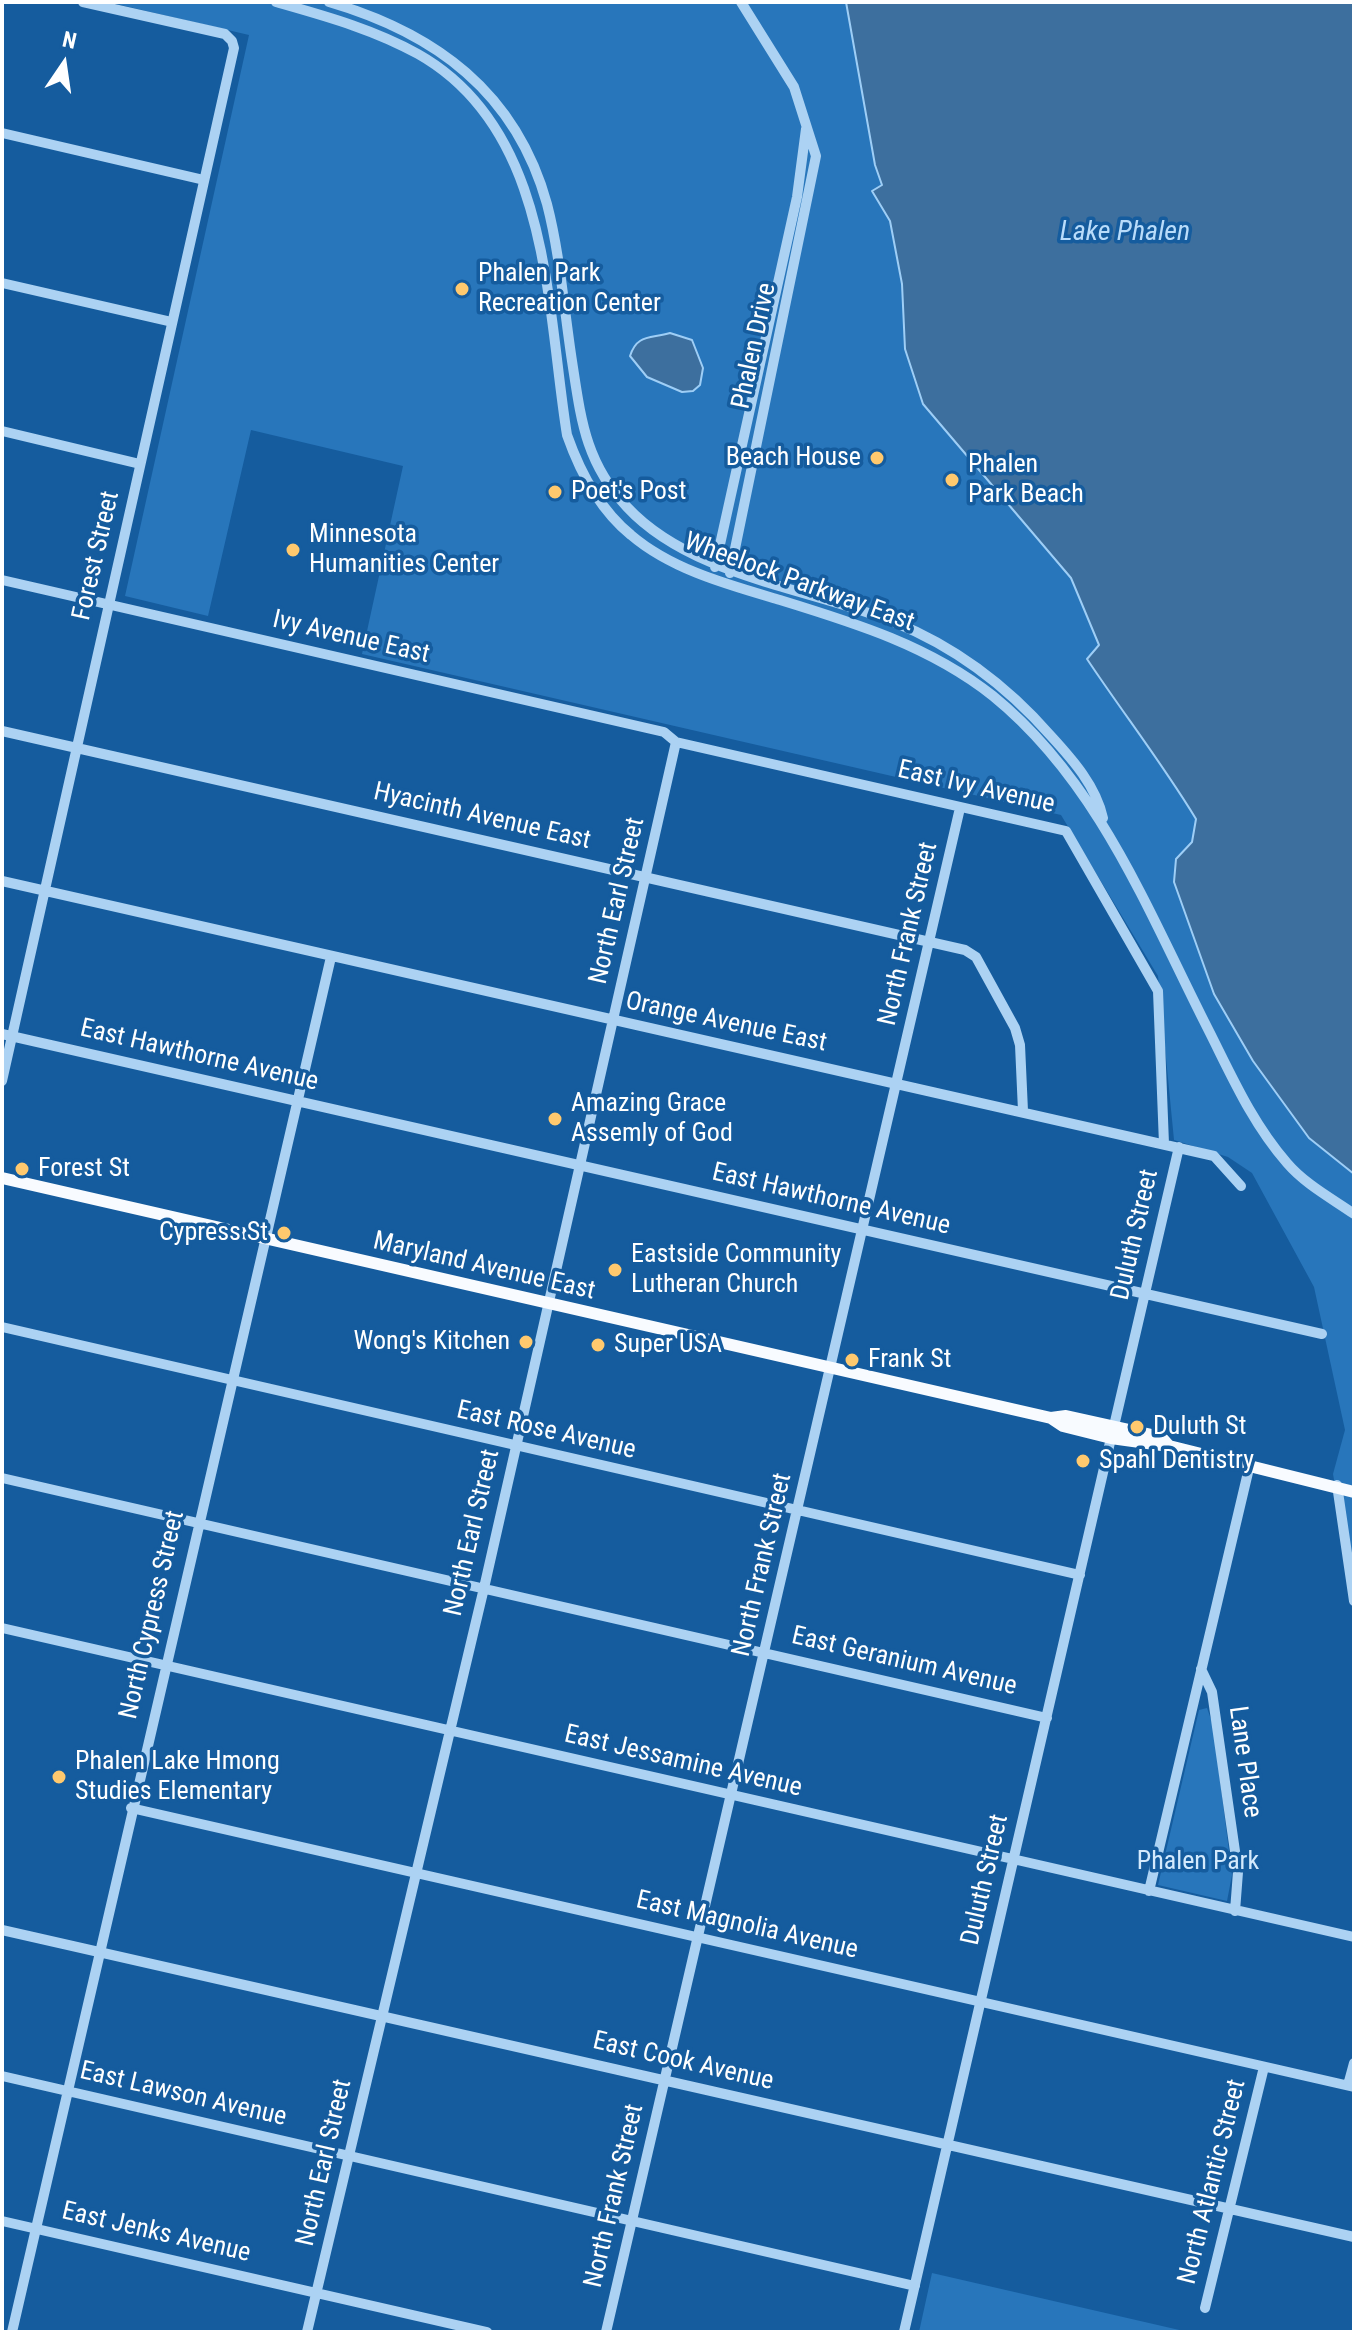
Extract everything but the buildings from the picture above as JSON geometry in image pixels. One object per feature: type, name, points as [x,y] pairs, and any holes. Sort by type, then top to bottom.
[{"type":"main road","name":"Maryland Avenue East","points":[[2,1178],[1051,1418],[1063,1426],[1113,1432],[1337,1485],[1354,1492]]},
{"type":"main road","name":"Maryland Avenue East","points":[[1337,1485],[1354,1483]]},
{"type":"street","name":"Forest Street","points":[[2,1081],[7,1035],[45,890],[234,48],[225,34],[83,2]]},
{"type":"street","name":"Wheelock Parkway East","points":[[276,2],[356,25],[422,56],[448,76],[490,120],[509,152],[531,205],[567,435],[577,464],[609,514],[651,550],[712,578],[886,634],[938,659],[992,696],[1029,730],[1105,824],[1253,1118],[1288,1164],[1350,1210]]},
{"type":"street","name":"Wheelock Parkway East","points":[[329,2],[396,24],[432,43],[485,90],[510,123],[533,166],[547,204],[583,432],[603,477],[618,497],[656,535],[716,563],[896,623],[978,667],[1023,703],[1075,762],[1100,803],[1105,824]]},
{"type":"street","name":"Phalen Drive","points":[[727,583],[813,183],[816,156],[794,87],[741,2]]},
{"type":"street","name":"Phalen Drive","points":[[712,578],[797,197],[806,119]]},
{"type":"street","points":[[2,133],[204,180]]},
{"type":"street","points":[[2,283],[172,322]]},
{"type":"street","points":[[2,431],[140,464]]},
{"type":"street","name":"Ivy Avenue East","points":[[2,580],[664,732],[681,743]]},
{"type":"street","name":"Hyacinth Avenue East","points":[[2,731],[965,950],[976,957],[1015,1028],[1020,1045],[1023,1111]]},
{"type":"street","name":"East Ivy Avenue","points":[[681,743],[1066,831],[1158,991],[1164,1144]]},
{"type":"street","name":"North Earl Street","points":[[307,2332],[484,1588],[646,877],[681,743]]},
{"type":"street","name":"North Frank Street","points":[[606,2332],[865,1229],[960,808]]},
{"type":"street","name":"Orange Avenue East","points":[[2,881],[1179,1147],[1214,1156],[1241,1186]]},
{"type":"street","name":"North Cypress Street","points":[[12,2332],[97,1951],[267,1240],[331,957]]},
{"type":"street","name":"East Hawthorne Avenue","points":[[7,1035],[1322,1334]]},
{"type":"street","name":"Duluth Street","points":[[904,2332],[1179,1147]]},
{"type":"street","name":"East Rose Avenue","points":[[2,1327],[1080,1575]]},
{"type":"street","name":"Lane Place","points":[[1149,1891],[1250,1464]]},
{"type":"street","name":"East Geranium Avenue","points":[[2,1478],[1047,1718]]},
{"type":"street","points":[[1337,1485],[1354,1601]]},
{"type":"street","name":"East Jessamine Avenue","points":[[2,1628],[1354,1937]]},
{"type":"street","name":"Lane Place","points":[[1201,1669],[1212,1692],[1236,1857],[1235,1911]]},
{"type":"street","name":"East Magnolia Avenue","points":[[131,1808],[1351,2086]]},
{"type":"street","name":"East Cook Avenue","points":[[2,1930],[1354,2237]]},
{"type":"street","points":[[1351,2086],[1354,2063]]},
{"type":"street","name":"North Atlantic Street","points":[[1205,2308],[1264,2067]]},
{"type":"street","name":"East Lawson Avenue","points":[[2,2076],[915,2286]]},
{"type":"street","name":"East Jenks Avenue","points":[[2,2221],[487,2332]]},
{"type":"green space","points":[[108,2],[846,2],[875,165],[882,185],[872,191],[890,221],[923,404],[1071,578],[1099,645],[1088,659],[1196,819],[1192,842],[1176,859],[1214,994],[1253,1061],[1309,1138],[1354,1174],[1354,1597],[1333,1474],[1345,1430],[1314,1287],[1252,1173],[1228,1157],[1174,1140],[1158,976],[1061,815],[362,654],[403,466],[251,430],[208,616],[125,596],[249,35]]},
{"type":"green space","name":"Phalen Park","points":[[1207,1708],[1213,1725],[1232,1875],[1227,1901],[1158,1885],[1199,1710]]},
{"type":"green space","points":[[932,2273],[1188,2332],[919,2332]]},
{"type":"water","name":"Lake Phalen","points":[[846,2],[1354,2],[1354,1174],[1309,1138],[1253,1061],[1214,994],[1174,882],[1176,859],[1192,842],[1196,819],[1087,659],[1099,645],[1071,578],[923,404],[905,349],[902,284],[890,221],[872,191],[882,185],[875,165]]},
{"type":"water","points":[[670,333],[692,340],[703,368],[700,385],[693,391],[682,392],[647,377],[630,356],[640,341]]},
{"type":"place","name":"Phalen Park Recreation Center","points":[[462,289]]},
{"type":"place","name":"Beach House","points":[[877,458]]},
{"type":"place","name":"Phalen Park Beach","points":[[952,480]]},
{"type":"place","name":"Poet's Post","points":[[555,492]]},
{"type":"place","name":"Minnesota Humanities Center","points":[[293,550]]},
{"type":"place","name":"Amazing Grace Assemly of God","points":[[555,1119]]},
{"type":"place","name":"Forest St","points":[[22,1169]]},
{"type":"place","name":"Cypress St","points":[[284,1233]]},
{"type":"place","name":"Eastside Community Lutheran Church","points":[[615,1270]]},
{"type":"place","name":"Wong's Kitchen","points":[[526,1342]]},
{"type":"place","name":"Super USA","points":[[598,1345]]},
{"type":"place","name":"Frank St","points":[[852,1360]]},
{"type":"place","name":"Duluth St","points":[[1137,1427]]},
{"type":"place","name":"Spahl Dentistry","points":[[1083,1461]]},
{"type":"place","name":"Phalen Lake Hmong Studies Elementary","points":[[59,1777]]}]
